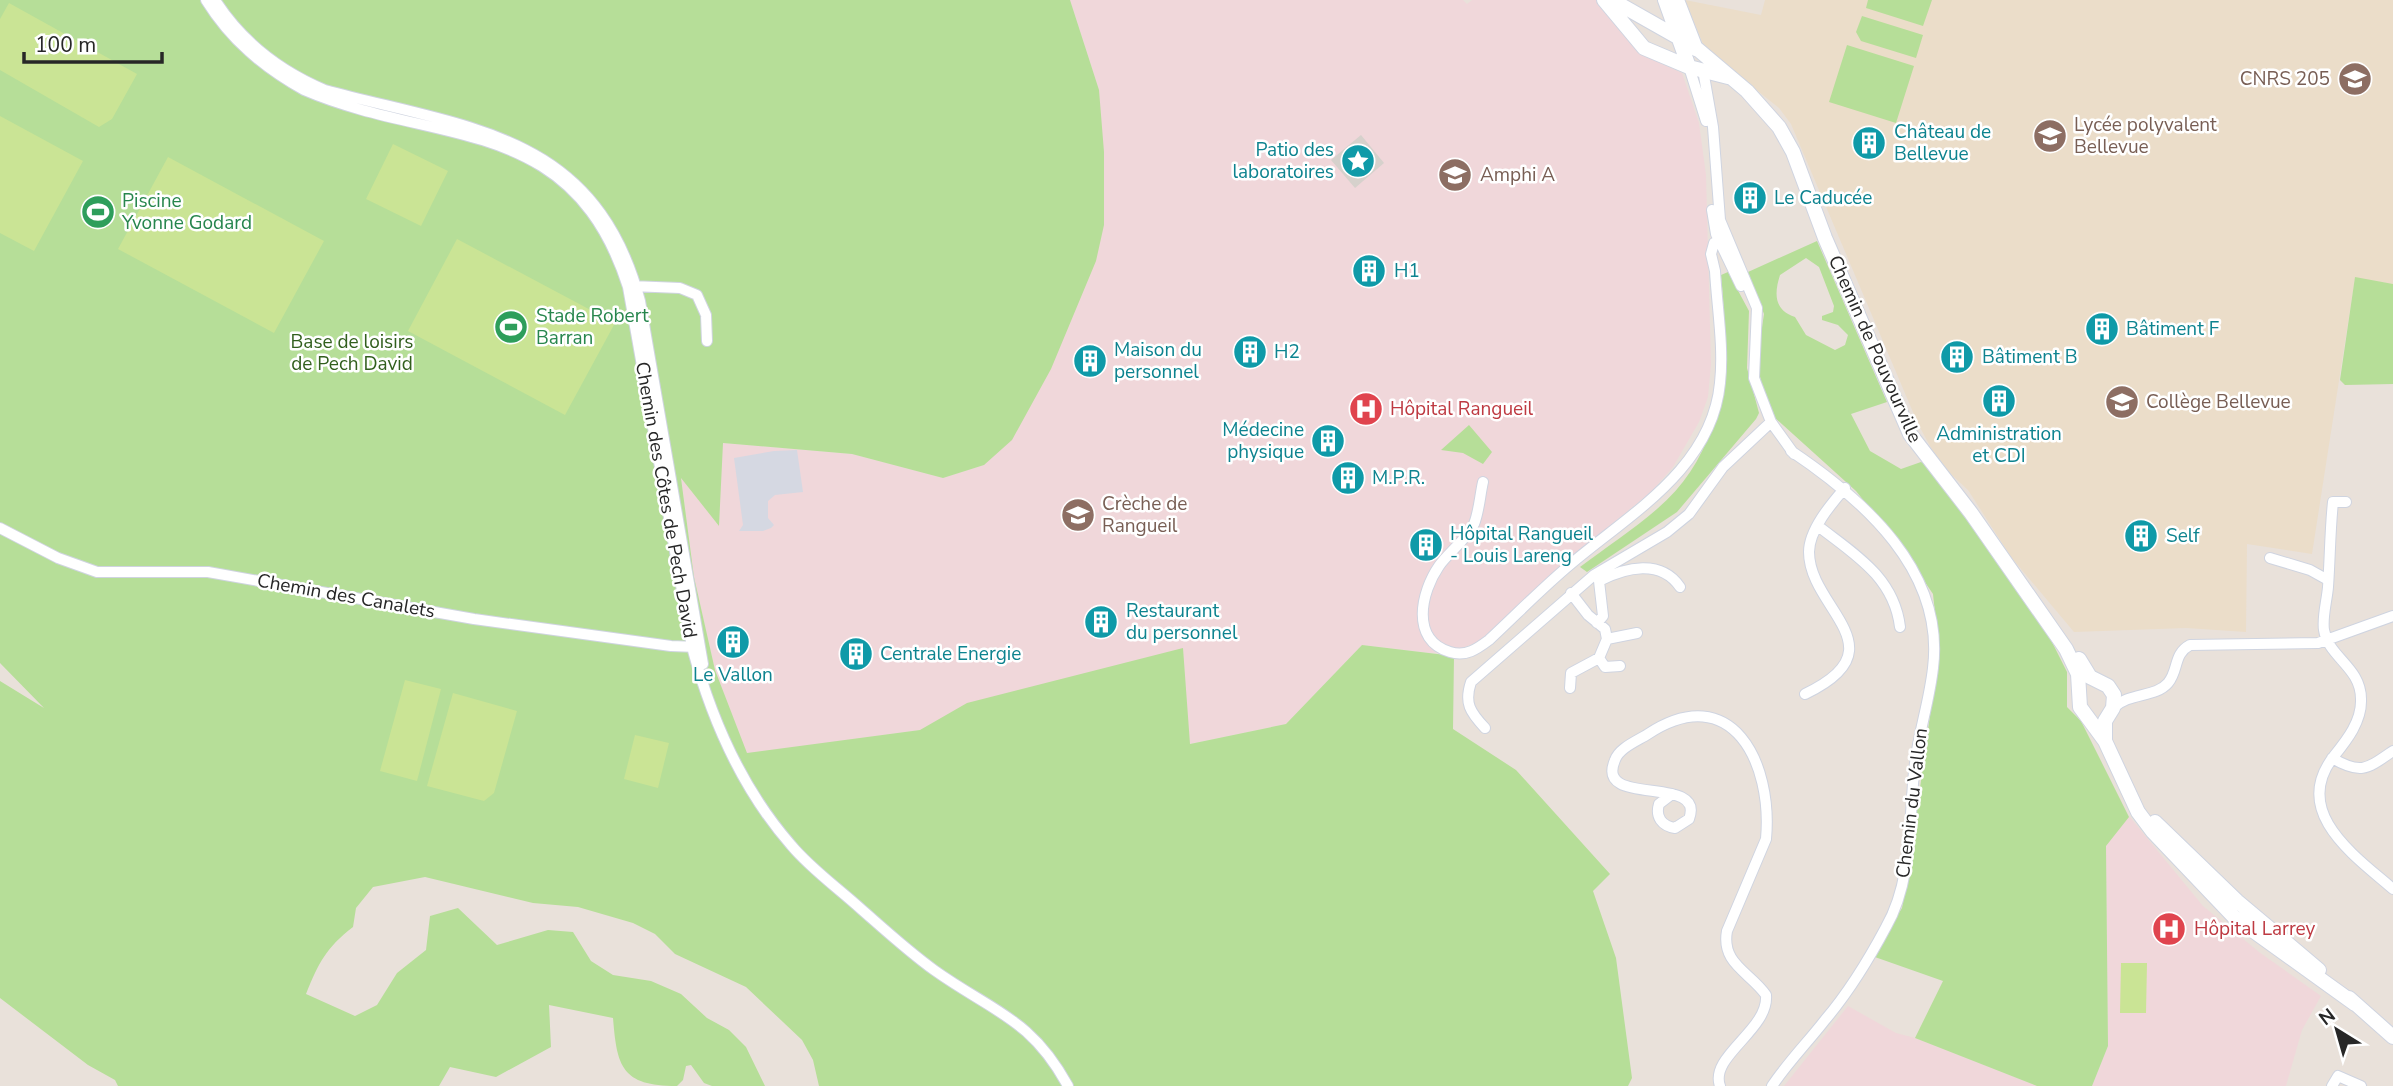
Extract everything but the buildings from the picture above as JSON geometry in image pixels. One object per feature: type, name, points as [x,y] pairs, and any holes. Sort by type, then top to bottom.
[{"type":"street","name":"Chemin des Côtes de Pech David","points":[[206,0],[222,23],[247,50],[304,90],[492,142],[533,161],[573,193],[592,215],[632,286]]},
{"type":"street","name":"Chemin des Côtes de Pech David","points":[[215,0],[239,32],[265,56],[304,81],[325,90],[494,134],[537,154],[577,184],[594,204],[620,244],[632,286],[696,647],[710,701],[727,745],[755,797],[792,847],[915,956],[1025,1028],[1045,1049],[1068,1086]]},
{"type":"street","points":[[1610,1],[1632,0]]},
{"type":"street","points":[[1665,0],[1679,38],[1696,68]]},
{"type":"street","points":[[1677,0],[1695,47],[1696,68]]},
{"type":"street","name":"Chemin de Pouvourville","points":[[1610,1],[1695,47],[1769,113],[1786,139],[1825,238],[1910,434],[1971,513],[2072,661],[2078,674],[2079,704],[2105,741],[2138,812],[2170,853],[2234,917],[2355,1003],[2392,1035]]},
{"type":"street","name":"Chemin de Pouvourville","points":[[1610,1],[1644,48],[1696,68],[1729,77]]},
{"type":"street","name":"Chemin du Vallon","points":[[1696,68],[1707,127],[1713,224],[1754,297],[1757,320],[1752,366],[1758,392],[1771,422],[1791,450],[1804,465],[1843,491],[1886,535],[1920,582],[1930,608],[1934,636],[1932,676],[1916,751],[1902,885],[1894,911],[1876,944],[1826,1019],[1765,1086]]},
{"type":"street","points":[[1483,482],[1474,524],[1438,568],[1421,610],[1427,634],[1446,651],[1460,654],[1477,650],[1574,561],[1648,505],[1681,471],[1711,419],[1720,383],[1715,271],[1711,254],[1714,243],[1726,246]]},
{"type":"street","points":[[632,286],[680,288],[697,295],[706,314],[707,341]]},
{"type":"street","points":[[1485,728],[1470,711],[1466,697],[1471,682],[1571,593],[1611,562],[1667,532],[1689,514],[1723,467],[1771,422]]},
{"type":"street","points":[[1805,695],[1824,685],[1841,671],[1848,651],[1843,626],[1810,562],[1810,540],[1843,491]]},
{"type":"street","points":[[2346,502],[2333,502],[2324,630],[2329,641],[2356,676],[2362,701],[2352,732],[2332,758],[2319,791],[2321,808],[2340,844],[2393,889]]},
{"type":"street","points":[[1818,526],[1869,565],[1883,581],[1898,612],[1900,627]]},
{"type":"street","name":"Chemin des Canalets","points":[[0,528],[58,558],[97,572],[208,572],[474,620],[696,647]]},
{"type":"street","points":[[2270,558],[2309,570],[2328,580]]},
{"type":"street","points":[[1597,622],[1603,616],[1600,581],[1611,575],[1657,568],[1672,575],[1680,587]]},
{"type":"street","points":[[1570,688],[1571,673],[1599,658],[1607,639],[1605,629],[1571,593]]},
{"type":"street","name":"Chemin de Pouvourville","points":[[2039,613],[2068,642],[2084,671],[2112,691]]},
{"type":"street","points":[[2105,741],[2112,691],[2129,696],[2156,691],[2172,677],[2178,655],[2190,645],[2282,646],[2329,641],[2393,616]]},
{"type":"street","points":[[1607,639],[1637,633]]},
{"type":"street","points":[[1599,658],[1605,667],[1620,666]]},
{"type":"street","points":[[2080,693],[2085,686],[2097,682]]},
{"type":"street","points":[[2088,716],[2096,718],[2129,696]]},
{"type":"street","points":[[1643,791],[1658,809],[1664,824],[1675,828],[1686,824],[1691,814],[1690,803],[1682,796],[1643,791],[1617,779],[1613,765],[1616,755],[1668,721],[1684,715],[1702,715],[1720,720],[1744,741],[1760,771],[1768,826],[1766,839],[1727,931],[1725,944],[1738,968],[1766,995],[1767,1005],[1762,1016],[1720,1068],[1720,1086]]},
{"type":"street","points":[[2332,758],[2349,768],[2368,769],[2393,751]]},
{"type":"street","points":[[1658,809],[1662,799],[1672,794]]},
{"type":"street","name":"Chemin du Vallon","points":[[1772,1086],[1796,1053]]},
{"type":"street","points":[[2332,1086],[2339,1076],[2361,1086]]},
{"type":"shaded area","name":"Hôpital Rangueil","points":[[1070,0],[1463,0],[1467,4],[1472,0],[1598,0],[1641,54],[1682,73],[1699,123],[1706,175],[1711,364],[1708,397],[1699,422],[1673,467],[1651,492],[1558,568],[1485,639],[1457,650],[1431,653],[1362,645],[1286,724],[1189,744],[1183,648],[995,797],[920,730],[747,754],[715,670],[694,577],[681,476],[719,525],[722,443],[852,454],[943,478],[984,465],[1099,90]]},
{"type":"shaded area","points":[[1685,0],[1761,15],[1765,0],[2393,0],[2393,284],[2355,278],[2312,554],[2247,544],[2246,632],[2186,628],[2074,632],[2011,557],[1968,490],[1940,464],[1918,424],[1791,124],[1779,108],[1703,44]]},
{"type":"shaded area","name":"Patio des laboratoires","points":[[1361,135],[1384,163],[1355,188],[1331,160]]},
{"type":"shaded area","points":[[797,450],[803,492],[775,495],[768,501],[768,518],[774,525],[771,528],[763,531],[739,531],[743,525],[734,458]]},
{"type":"shaded area","name":"Hôpital Larrey","points":[[2129,816],[2203,906],[2259,952],[2321,996],[2302,1030],[2286,1086],[2092,1086],[2108,1046],[2106,846]]},
{"type":"shaded area","points":[[1848,1006],[1896,1033],[2037,1086],[1784,1086]]},
{"type":"green space","name":"Base de loisirs de Pech David","points":[[0,0],[1070,0],[1099,90],[1104,152],[1104,225],[1096,261],[1051,369],[1012,440],[984,465],[943,478],[852,454],[723,443],[719,526],[681,478],[694,577],[715,670],[747,753],[920,730],[967,703],[1183,648],[1190,744],[1286,724],[1362,645],[1454,656],[1453,729],[1516,770],[1610,874],[1593,891],[1616,958],[1632,1078],[1628,1086],[819,1086],[813,1060],[802,1040],[746,987],[675,954],[655,934],[633,923],[578,907],[533,903],[425,877],[373,887],[356,908],[353,927],[324,956],[306,994],[355,1016],[377,1005],[397,973],[426,950],[430,916],[458,908],[497,945],[548,930],[573,932],[591,961],[613,975],[651,981],[681,994],[707,1018],[729,1030],[746,1047],[765,1086],[712,1086],[704,1083],[691,1065],[686,1066],[683,1080],[677,1086],[644,1082],[625,1070],[620,1061],[613,1018],[549,1005],[551,1047],[496,1077],[450,1067],[439,1086],[118,1086],[115,1080],[88,1065],[0,998],[0,681],[44,708],[0,663]]},
{"type":"green space","points":[[1868,0],[1932,0],[1923,26],[1866,8]]},
{"type":"green space","points":[[9,3],[137,74],[112,119],[99,127],[0,70],[0,19]]},
{"type":"green space","points":[[1862,16],[1923,35],[1916,58],[1861,41],[1856,32]]},
{"type":"green space","points":[[1847,45],[1914,66],[1896,123],[1829,102]]},
{"type":"green space","points":[[0,116],[83,161],[34,251],[0,233]]},
{"type":"green space","points":[[393,144],[448,171],[421,226],[366,199]]},
{"type":"green space","points":[[168,157],[324,241],[274,333],[118,249]]},
{"type":"green space","name":"Stade Robert Barran","points":[[457,239],[615,323],[565,415],[408,331]]},
{"type":"green space","points":[[1817,241],[1887,402],[1851,414],[1870,451],[1901,469],[1921,462],[1928,466],[2045,628],[2067,672],[2067,707],[2081,721],[2129,817],[2106,846],[2108,1046],[2092,1086],[2037,1086],[1915,1038],[1943,981],[1872,956],[1902,908],[1909,868],[1939,650],[1933,594],[1902,548],[1856,491],[1774,417],[1764,398],[1757,360],[1764,314],[1748,272]],"holes":[[[1806,258],[1819,267],[1834,306],[1833,312],[1822,316],[1822,320],[1838,325],[1848,335],[1845,345],[1835,350],[1806,335],[1795,317],[1783,310],[1777,300],[1780,275]]]},
{"type":"green space","points":[[1728,272],[1749,311],[1747,368],[1759,413],[1677,512],[1587,572],[1580,567],[1657,509],[1680,485],[1698,459],[1711,431],[1719,401],[1724,339],[1721,275]]},
{"type":"green space","points":[[2355,277],[2393,284],[2393,384],[2345,385],[2340,380]]},
{"type":"green space","points":[[1469,425],[1492,452],[1483,464],[1463,453],[1441,450]]},
{"type":"green space","points":[[405,680],[441,689],[417,781],[380,771]]},
{"type":"green space","points":[[453,693],[517,711],[494,793],[484,801],[427,786]]},
{"type":"green space","points":[[635,735],[669,743],[658,788],[624,779]]},
{"type":"green space","points":[[2121,963],[2147,963],[2146,1013],[2120,1013]]},
{"type":"place","name":"CNRS 205","points":[[2355,79]]},
{"type":"place","name":"Lycée polyvalent Bellevue","points":[[2050,136]]},
{"type":"place","name":"Château de Bellevue","points":[[1869,143]]},
{"type":"place","name":"Patio des laboratoires","points":[[1358,161]]},
{"type":"place","name":"Amphi A","points":[[1455,175]]},
{"type":"place","name":"Le Caducée","points":[[1750,198]]},
{"type":"place","name":"Piscine Yvonne Godard","points":[[98,212]]},
{"type":"place","name":"H1","points":[[1369,271]]},
{"type":"place","name":"Stade Robert Barran","points":[[511,327]]},
{"type":"place","name":"Bâtiment F","points":[[2102,329]]},
{"type":"place","name":"H2","points":[[1250,352]]},
{"type":"place","name":"Bâtiment B","points":[[1957,357]]},
{"type":"place","name":"Maison du personnel","points":[[1090,361]]},
{"type":"place","name":"Administration et CDI","points":[[1999,401]]},
{"type":"place","name":"Collège Bellevue","points":[[2122,402]]},
{"type":"place","name":"Hôpital Rangueil","points":[[1366,409]]},
{"type":"place","name":"Médecine physique","points":[[1328,441]]},
{"type":"place","name":"M.P.R.","points":[[1348,478]]},
{"type":"place","name":"Crèche de Rangueil","points":[[1078,515]]},
{"type":"place","name":"Self","points":[[2141,536]]},
{"type":"place","name":"Hôpital Rangueil - Louis Lareng","points":[[1426,545]]},
{"type":"place","name":"Restaurant du personnel","points":[[1101,622]]},
{"type":"place","name":"Le Vallon","points":[[733,642]]},
{"type":"place","name":"Centrale Energie","points":[[856,654]]},
{"type":"place","name":"Hôpital Larrey","points":[[2169,929]]}]
